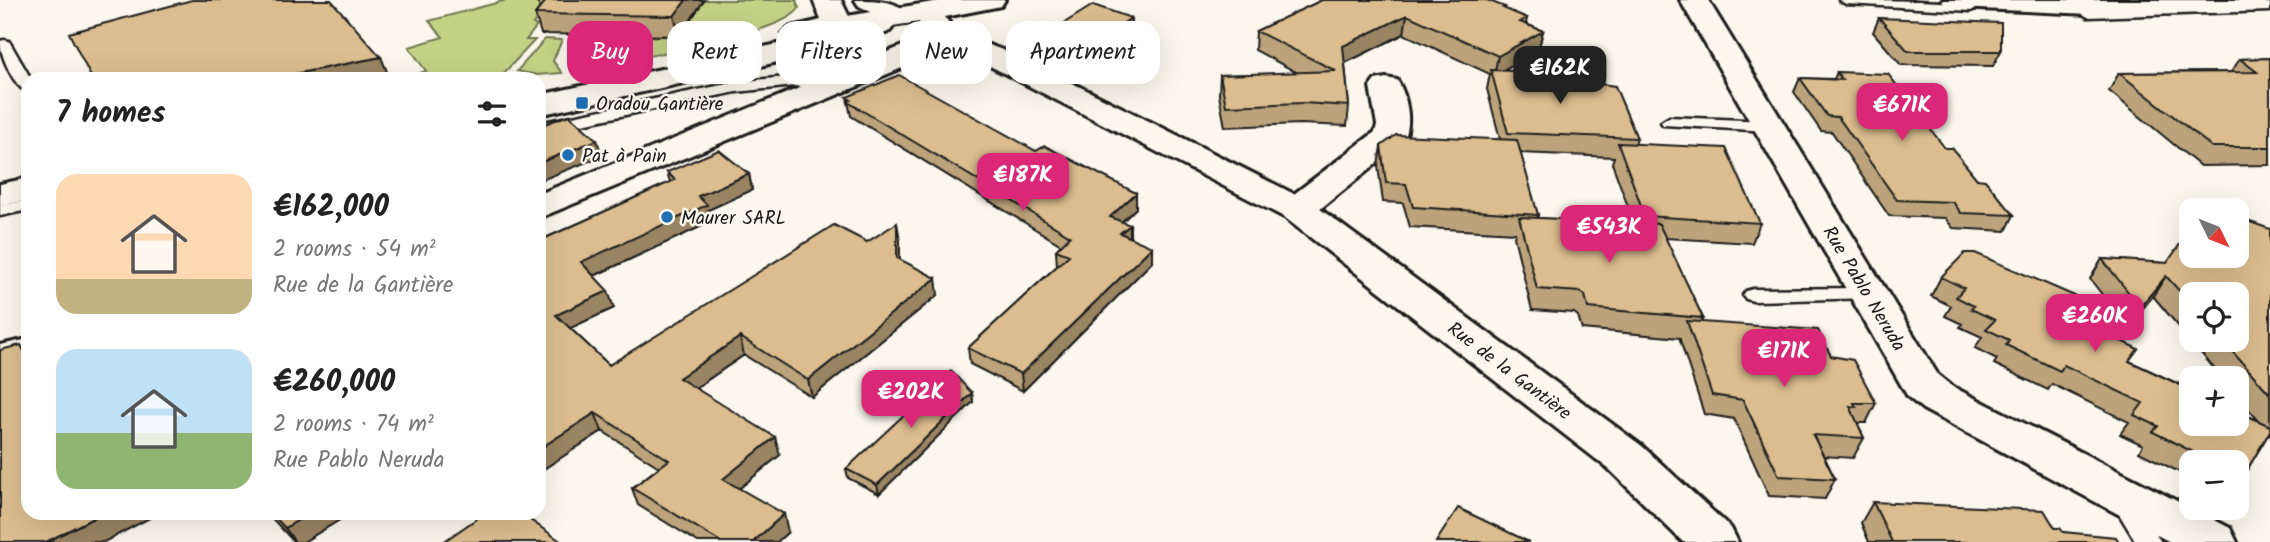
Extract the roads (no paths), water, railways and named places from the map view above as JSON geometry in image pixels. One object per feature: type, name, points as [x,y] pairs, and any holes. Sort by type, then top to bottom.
[{"type":"street","points":[[946,21],[991,0]]},
{"type":"street","name":"Rue Pablo Neruda","points":[[1694,0],[1923,386],[1938,398],[2213,542]]},
{"type":"street","points":[[1956,0],[2048,5],[2263,5]]},
{"type":"street","points":[[546,86],[833,12],[878,10],[921,21]]},
{"type":"street","points":[[546,103],[854,37],[877,28],[878,10]]},
{"type":"street","points":[[546,204],[822,88],[900,45]]},
{"type":"street","name":"Rue de la Gantière","points":[[992,55],[1297,209],[1626,458],[1714,542]]},
{"type":"street","points":[[1297,209],[1390,136],[1393,125],[1386,87]]},
{"type":"street","points":[[0,195],[21,190]]},
{"type":"street","points":[[0,219],[21,214]]},
{"type":"street","points":[[0,359],[21,354]]},
{"type":"lane","points":[[1846,0],[2095,13],[2263,5]]},
{"type":"lane","points":[[546,96],[771,48],[878,10]]},
{"type":"lane","points":[[4,44],[21,74]]},
{"type":"lane","points":[[546,127],[736,87],[795,81],[822,88]]},
{"type":"lane","points":[[1669,122],[1769,126]]},
{"type":"lane","points":[[0,211],[21,206]]},
{"type":"lane","points":[[1753,295],[1869,294]]},
{"type":"lane","name":"Rue Pablo Neruda","points":[[2117,491],[2150,542]]},
{"type":"place","name":"Oradou Gantière","points":[[582,103]]},
{"type":"place","name":"Pat à Pain","points":[[568,155]]},
{"type":"place","name":"Maurer SARL","points":[[667,217]]}]
